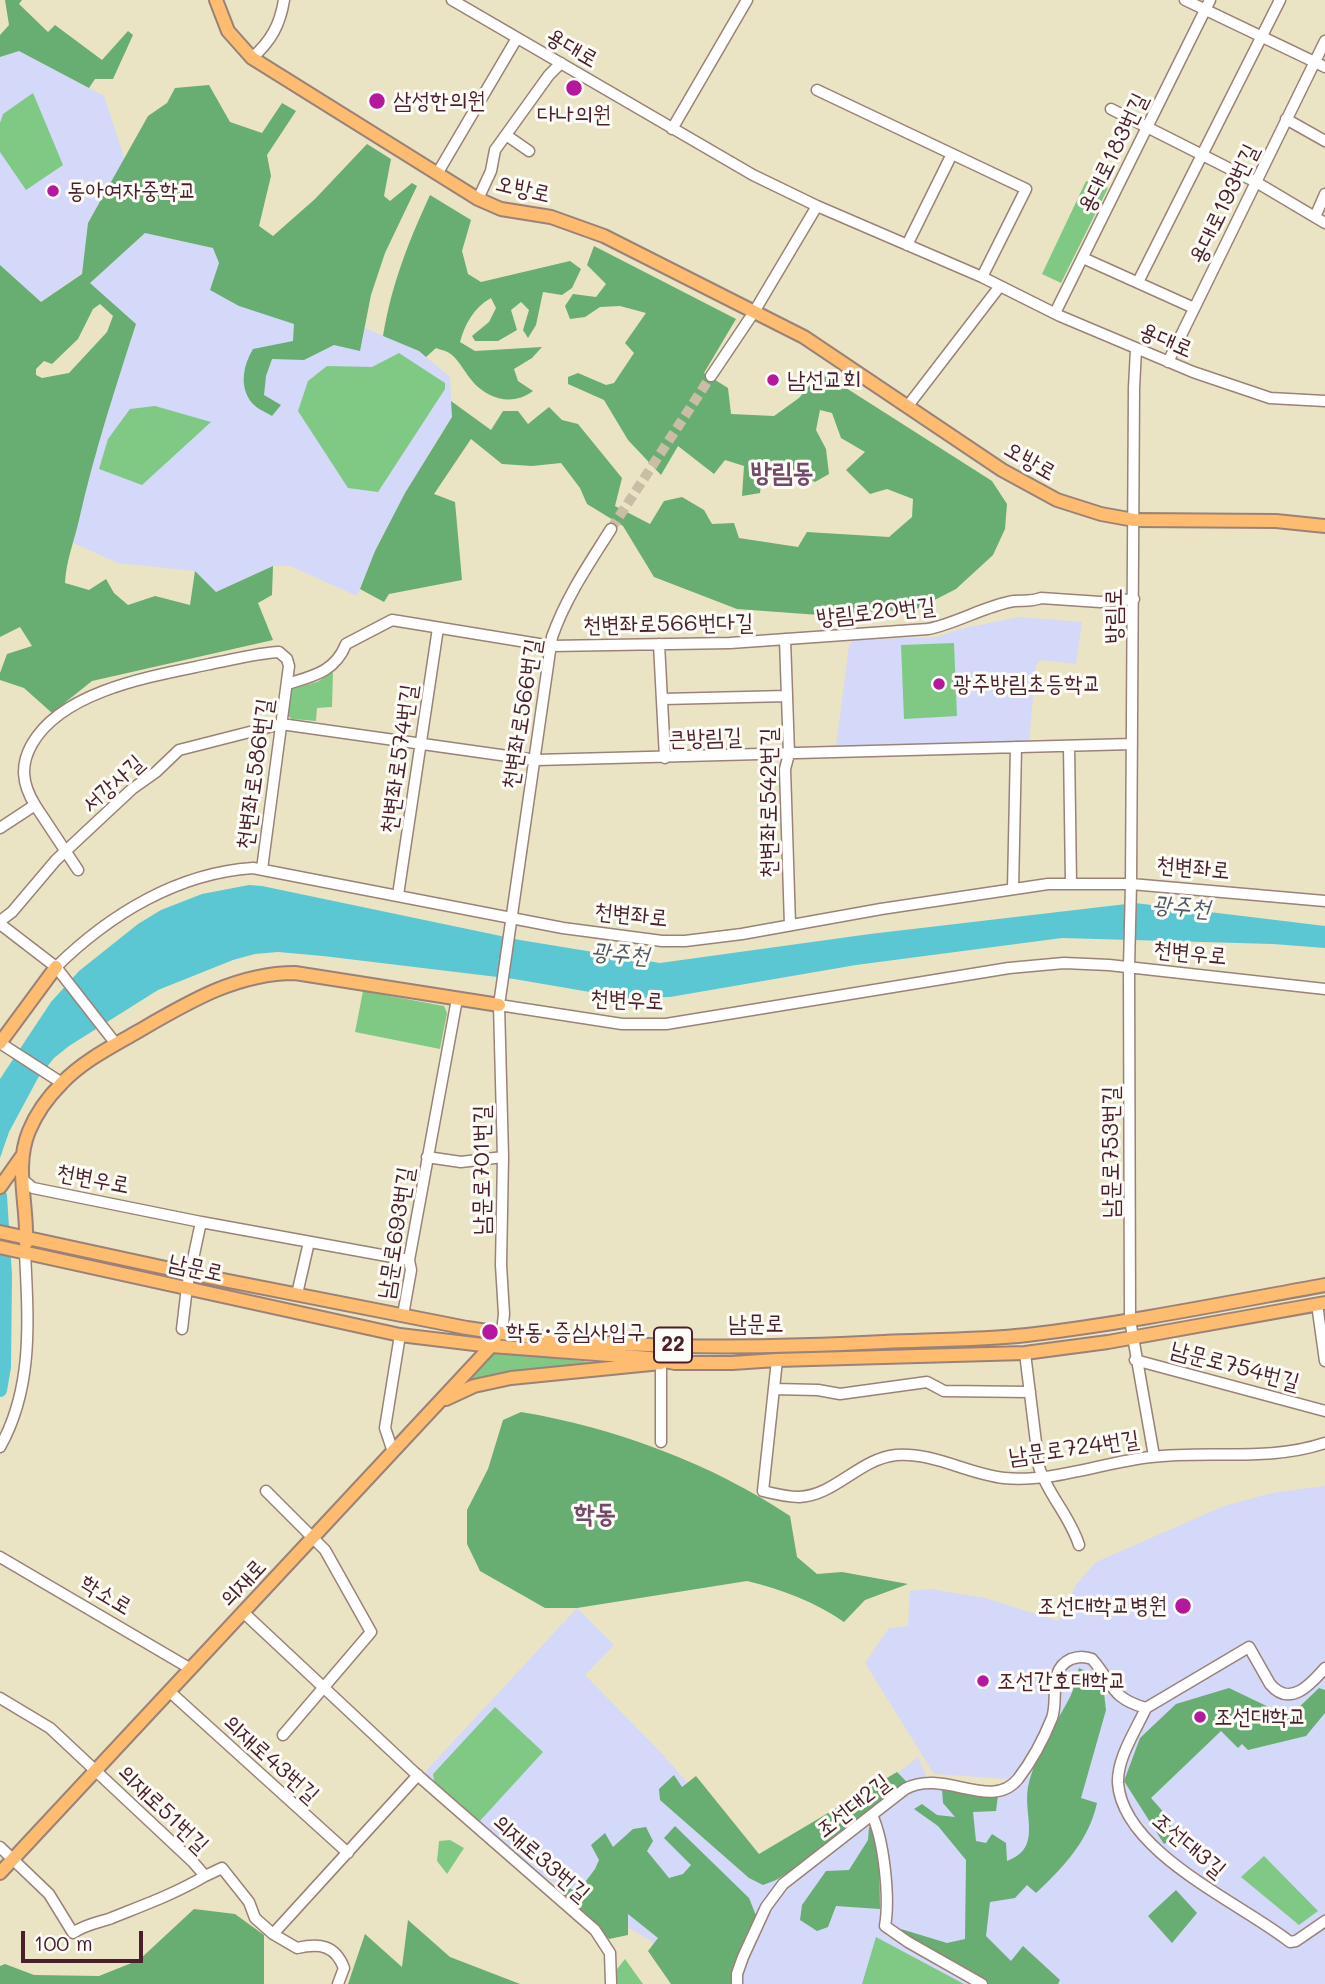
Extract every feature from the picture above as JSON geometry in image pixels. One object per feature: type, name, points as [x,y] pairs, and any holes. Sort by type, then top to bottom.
[{"type":"main road","name":"오방로","points":[[216,0],[228,31],[252,58],[478,199],[501,209],[551,217],[604,236],[754,312],[820,347],[1002,470],[1037,490],[1084,509],[1134,520],[1276,521],[1325,526]]},
{"type":"main road","name":"천변좌로","points":[[3,1045],[58,970]]},
{"type":"main road","name":"천변우로","points":[[25,1252],[23,1155],[29,1131],[37,1115],[62,1083],[82,1066],[116,1044],[214,990],[267,975],[309,974],[499,1005]]},
{"type":"main road","points":[[4,1183],[23,1155]]},
{"type":"main road","name":"22","points":[[0,1232],[26,1237]]},
{"type":"main road","name":"남문로","points":[[26,1237],[190,1273],[502,1334],[630,1345],[800,1345],[1024,1335],[1130,1320],[1325,1285]]},
{"type":"main road","name":"22","points":[[0,1247],[25,1252]]},
{"type":"main road","name":"남문로","points":[[25,1252],[400,1335],[491,1346],[649,1358],[675,1363],[1025,1353],[1133,1337],[1321,1303]]},
{"type":"main road","name":"의재로","points":[[0,1873],[502,1334]]},
{"type":"main road","points":[[780,1360],[789,1352],[800,1351],[800,1345]]},
{"type":"main road","points":[[439,1402],[474,1386],[511,1378],[675,1363]]},
{"type":"street","points":[[252,58],[277,29],[284,0]]},
{"type":"street","name":"용대로","points":[[452,0],[469,5],[517,38],[753,175],[817,206],[1168,362],[1270,398],[1325,401]]},
{"type":"street","points":[[672,129],[747,0]]},
{"type":"street","points":[[1185,0],[1208,5],[1262,36],[1325,67]]},
{"type":"street","points":[[1138,282],[1280,0]]},
{"type":"street","name":"용대로183번길","points":[[1055,313],[1208,5]]},
{"type":"street","points":[[437,174],[517,38]]},
{"type":"street","name":"용대로193번길","points":[[1168,362],[1325,41]]},
{"type":"street","points":[[478,199],[491,171],[493,155],[549,75],[561,63]]},
{"type":"street","points":[[817,90],[1026,190],[982,278]]},
{"type":"street","points":[[1111,109],[1256,182],[1325,223]]},
{"type":"street","points":[[1286,119],[1325,141]]},
{"type":"street","points":[[506,135],[529,151]]},
{"type":"street","points":[[907,245],[952,154]]},
{"type":"street","points":[[1315,217],[1325,194]]},
{"type":"street","points":[[711,376],[754,312],[817,206]]},
{"type":"street","points":[[1083,258],[1194,308]]},
{"type":"street","points":[[907,407],[1000,286]]},
{"type":"street","name":"방림로","points":[[1131,884],[1136,349]]},
{"type":"street","name":"천변좌로566번길","points":[[499,1005],[551,646],[560,613],[611,529]]},
{"type":"street","name":"방림로20번길","points":[[785,639],[928,629],[1015,601],[1041,598],[1100,602],[1133,599]]},
{"type":"street","name":"천변좌로566번다길","points":[[287,684],[316,676],[341,658],[346,644],[392,621],[551,646],[785,639]]},
{"type":"street","name":"천변좌로574번길","points":[[398,895],[438,628]]},
{"type":"street","name":"천변좌로542번길","points":[[785,639],[789,754],[785,769],[790,925]]},
{"type":"street","points":[[659,644],[665,758]]},
{"type":"street","points":[[78,870],[35,805],[24,783],[23,767],[29,751],[40,732],[54,717],[81,702],[129,683],[174,671],[270,653],[279,652],[287,659],[287,684]]},
{"type":"street","name":"천변좌로586번길","points":[[262,869],[287,684]]},
{"type":"street","points":[[663,699],[787,696]]},
{"type":"street","name":"큰방림길","points":[[281,724],[536,760],[1132,744]]},
{"type":"street","name":"서강사길","points":[[0,922],[67,850],[132,789],[156,772],[179,750],[281,724]]},
{"type":"street","points":[[1069,746],[1071,883]]},
{"type":"street","points":[[1013,889],[1016,747]]},
{"type":"street","points":[[0,828],[35,805]]},
{"type":"street","name":"천변좌로","points":[[58,970],[75,948],[116,917],[191,878],[242,868],[262,869],[512,918],[662,941],[685,941],[1013,889],[1071,883],[1131,884],[1325,901]]},
{"type":"street","name":"남문로753번길","points":[[1131,884],[1130,1320],[1133,1337]]},
{"type":"street","points":[[0,922],[58,970],[116,1044]]},
{"type":"street","name":"천변우로","points":[[499,1005],[650,1026],[1009,968],[1064,963],[1129,967],[1325,989]]},
{"type":"street","name":"남문로693번길","points":[[403,1315],[411,1270],[409,1260],[457,999]]},
{"type":"street","name":"남문로701번길","points":[[499,1005],[503,1157],[502,1334]]},
{"type":"street","points":[[3,1045],[62,1083]]},
{"type":"street","name":"남문로693번길","points":[[427,1157],[461,1162],[503,1157]]},
{"type":"street","name":"천변우로","points":[[22,1180],[38,1190],[201,1222]]},
{"type":"street","name":"남문로","points":[[190,1273],[201,1222],[409,1260]]},
{"type":"street","points":[[297,1294],[309,1242]]},
{"type":"street","points":[[0,1447],[13,1419],[26,1367],[25,1252]]},
{"type":"street","points":[[182,1329],[190,1273]]},
{"type":"street","name":"남문로","points":[[1321,1303],[1325,1361]]},
{"type":"street","points":[[394,1452],[385,1428],[400,1335]]},
{"type":"street","name":"남문로754번길","points":[[1133,1337],[1154,1456]]},
{"type":"street","points":[[1025,1353],[1037,1459],[1042,1476],[1068,1518],[1079,1545]]},
{"type":"street","name":"남문로724번길","points":[[780,1360],[774,1389],[763,1491],[792,1497],[825,1489],[872,1462],[898,1455],[918,1455],[1004,1478],[1042,1476],[1154,1456],[1296,1451],[1325,1443]]},
{"type":"street","name":"남문로754번길","points":[[1135,1360],[1325,1411]]},
{"type":"street","points":[[661,1363],[661,1442]]},
{"type":"street","points":[[774,1389],[818,1390],[840,1394],[927,1382],[944,1391],[1030,1392]]},
{"type":"street","points":[[266,1490],[325,1550],[371,1632],[283,1735]]},
{"type":"street","name":"학소로","points":[[0,1557],[191,1669]]},
{"type":"street","name":"의재로33번길","points":[[244,1613],[418,1776],[543,1884],[563,1905],[595,1930],[610,1952],[611,1983]]},
{"type":"street","points":[[1146,1708],[1249,1647],[1270,1684],[1285,1694],[1304,1690],[1325,1668]]},
{"type":"street","name":"조선대2길","points":[[737,1984],[737,1974],[743,1957],[766,1907],[783,1884],[905,1789],[918,1784],[941,1782],[993,1793],[1010,1787],[1023,1771],[1053,1715],[1058,1672],[1066,1662],[1073,1658],[1092,1659],[1118,1696],[1146,1708]]},
{"type":"street","name":"의재로43번길","points":[[170,1692],[348,1853]]},
{"type":"street","name":"의재로51번길","points":[[0,1698],[50,1728],[205,1876],[222,1868],[249,1902],[256,1918],[273,1934],[297,1948],[325,1946],[334,1951],[344,1968],[338,1984]]},
{"type":"street","name":"조선대3길","points":[[1146,1708],[1122,1761],[1118,1782],[1124,1808],[1146,1838],[1198,1884],[1263,1922],[1290,1942],[1296,1941],[1325,1921]]},
{"type":"street","points":[[273,1934],[418,1776]]},
{"type":"street","points":[[872,1815],[880,1837],[888,1913],[886,1926],[908,1942],[982,1984]]},
{"type":"street","points":[[0,1847],[48,1894],[73,1933],[205,1876]]},
{"type":"shaded area","name":"동아여자중학교","points":[[19,51],[104,96],[125,160],[88,223],[82,273],[41,302],[0,265],[0,57]]},
{"type":"shaded area","points":[[145,233],[213,248],[365,328],[419,351],[450,377],[452,417],[405,493],[375,551],[357,596],[290,566],[273,566],[216,592],[195,571],[118,563],[73,543],[94,452],[136,324],[89,283]]},
{"type":"shaded area","name":"광주방림초등학교","points":[[1019,617],[1082,622],[1076,664],[1041,660],[1036,665],[1029,741],[836,746],[849,646],[853,640],[937,637],[960,629]]},
{"type":"shaded area","name":"조선대학교","points":[[1325,1486],[1325,1984],[686,1984],[651,1941],[541,1875],[428,1780],[426,1771],[577,1608],[614,1645],[585,1675],[665,1757],[761,1867],[773,1871],[918,1757],[931,1788],[1004,1796],[1023,1780],[934,1774],[865,1663],[889,1628],[908,1626],[910,1591],[930,1589],[985,1598],[1058,1621],[1076,1585],[1096,1562],[1224,1506],[1272,1493]]},
{"type":"green space","points":[[5,0],[22,0],[19,4],[48,32],[55,25],[102,60],[128,31],[133,35],[113,79],[95,79],[89,88],[19,51],[0,57],[0,35],[9,25]]},
{"type":"green space","points":[[209,85],[230,122],[262,133],[282,103],[296,111],[267,155],[271,176],[259,226],[273,236],[315,199],[367,144],[391,159],[384,196],[390,201],[412,183],[417,186],[385,253],[371,295],[360,351],[334,345],[304,360],[272,359],[266,376],[264,395],[281,405],[272,416],[256,407],[248,397],[244,383],[245,369],[253,349],[293,341],[294,324],[239,306],[210,290],[219,263],[213,248],[145,233],[90,283],[136,324],[91,470],[65,583],[89,590],[106,579],[114,593],[128,605],[155,596],[190,605],[195,571],[216,592],[273,566],[272,595],[258,603],[273,640],[92,681],[52,713],[24,688],[0,680],[7,654],[32,646],[20,627],[0,637],[0,265],[41,302],[82,274],[88,223],[148,116],[167,103],[175,88]],"holes":[[[100,304],[113,316],[107,332],[69,373],[42,378],[36,375],[36,369],[44,361],[52,364],[78,339],[93,309]]]},
{"type":"green space","points":[[33,93],[63,165],[26,190],[0,152],[0,123],[3,114]]},
{"type":"green space","points":[[1086,181],[1108,188],[1061,283],[1042,274]]},
{"type":"green space","points":[[430,195],[471,220],[462,251],[468,274],[481,282],[570,261],[581,269],[572,288],[562,295],[543,292],[536,325],[528,338],[523,330],[529,310],[521,302],[511,310],[517,330],[498,341],[475,341],[472,336],[489,322],[496,308],[491,298],[475,311],[465,329],[460,342],[475,351],[542,347],[532,358],[514,369],[518,381],[533,391],[525,396],[509,399],[494,397],[473,382],[449,352],[436,348],[426,357],[419,351],[383,336],[402,264]]},
{"type":"green space","points":[[594,246],[736,319],[704,373],[728,388],[731,414],[774,416],[799,398],[821,372],[992,481],[1007,504],[1005,529],[993,555],[956,589],[917,609],[819,615],[737,609],[654,577],[623,526],[587,504],[580,488],[561,463],[532,466],[502,464],[471,439],[434,494],[455,502],[462,580],[389,594],[384,602],[360,589],[375,551],[405,493],[452,417],[451,401],[491,430],[503,411],[518,411],[528,424],[549,407],[562,420],[578,424],[622,478],[615,506],[650,524],[664,501],[682,497],[704,510],[712,524],[734,523],[739,538],[798,547],[807,532],[889,537],[912,517],[913,499],[887,489],[870,494],[846,470],[865,452],[841,438],[832,413],[820,410],[816,430],[826,449],[829,474],[815,482],[790,468],[763,467],[760,493],[742,496],[744,466],[725,460],[714,474],[678,446],[661,475],[628,440],[604,400],[568,384],[568,377],[578,373],[606,385],[614,383],[634,353],[625,343],[646,313],[620,306],[600,307],[585,317],[570,319],[565,306],[573,294],[596,297],[606,284],[587,265]]},
{"type":"green space","points":[[399,353],[445,383],[445,389],[378,492],[348,488],[298,411],[308,381],[327,366],[372,367]]},
{"type":"green space","points":[[155,406],[211,422],[142,485],[99,469],[108,439],[130,409]]},
{"type":"green space","points":[[954,643],[957,716],[904,719],[901,645]]},
{"type":"green space","points":[[333,672],[332,707],[317,708],[316,721],[292,719],[287,715],[290,689],[317,682]]},
{"type":"green space","points":[[363,991],[444,1006],[447,1013],[440,1049],[355,1032]]},
{"type":"green space","points":[[493,1352],[598,1363],[451,1392]]},
{"type":"green space","points":[[521,1412],[591,1427],[661,1450],[760,1497],[790,1516],[797,1557],[817,1574],[842,1572],[908,1584],[865,1600],[844,1622],[797,1597],[747,1581],[577,1608],[545,1608],[480,1571],[467,1544],[467,1510],[488,1469],[503,1420]]},
{"type":"green space","points":[[1079,1668],[1094,1675],[1104,1693],[1106,1710],[1081,1798],[1097,1803],[1093,1816],[1074,1852],[1036,1893],[1027,1885],[1015,1898],[990,1902],[986,1936],[1011,1961],[1023,1946],[1060,1980],[1058,1984],[987,1984],[903,1933],[901,1929],[947,1943],[965,1939],[966,1860],[938,1826],[914,1809],[922,1804],[937,1815],[955,1817],[943,1803],[942,1789],[998,1795],[996,1811],[973,1812],[976,1841],[986,1843],[992,1834],[1006,1843],[1007,1861],[1018,1855],[1028,1840],[1027,1798],[1031,1775],[1071,1695]]},
{"type":"green space","points":[[1229,1688],[1277,1711],[1294,1712],[1319,1688],[1325,1690],[1325,1713],[1306,1736],[1248,1750],[1242,1744],[1238,1748],[1221,1731],[1151,1798],[1167,1816],[1164,1819],[1179,1835],[1164,1844],[1124,1781],[1140,1738],[1176,1704]]},
{"type":"green space","points":[[495,1707],[543,1752],[478,1823],[434,1781],[433,1774]]},
{"type":"green space","points":[[897,1772],[907,1782],[792,1870],[763,1885],[749,1878],[660,1800],[659,1789],[674,1775],[682,1787],[696,1776],[759,1854]]},
{"type":"green space","points":[[675,1826],[749,1898],[757,1918],[732,1975],[732,1984],[671,1984],[648,1951],[658,1938],[628,1914],[628,1935],[609,1939],[555,1889],[561,1882],[577,1893],[599,1860],[591,1845],[605,1833],[613,1847],[633,1829],[646,1827],[653,1841],[647,1851],[669,1878],[683,1874],[691,1865],[664,1838]]},
{"type":"green space","points":[[869,1827],[875,1828],[879,1846],[880,1909],[836,1906],[828,1927],[817,1931],[800,1920],[802,1905],[826,1871],[849,1870],[868,1840]]},
{"type":"green space","points":[[450,1840],[464,1848],[447,1874],[437,1861],[439,1841]]},
{"type":"green space","points":[[1264,1856],[1318,1911],[1299,1925],[1241,1877]]},
{"type":"green space","points":[[1176,1890],[1197,1913],[1172,1943],[1148,1916]]},
{"type":"green space","points":[[194,1909],[235,1914],[264,1935],[264,1984],[0,1984],[0,1966],[5,1964],[34,1975],[99,1976],[139,1960]]},
{"type":"green space","points":[[408,1920],[450,1957],[520,1984],[348,1984],[365,1934],[402,1967]]},
{"type":"green space","points":[[876,1937],[964,1984],[862,1984]]},
{"type":"green space","points":[[625,1959],[643,1984],[605,1984]]},
{"type":"water","points":[[249,885],[520,940],[660,963],[870,934],[1135,903],[1325,926],[1325,948],[1062,938],[856,965],[670,997],[625,998],[514,979],[323,956],[278,952],[255,954],[158,990],[54,1058],[38,1078],[9,1132],[0,1158],[0,1079],[51,1002],[79,971],[138,924],[161,910],[202,894]]},
{"type":"waterway","points":[[0,1196],[5,1275],[4,1367],[0,1390]]},
{"type":"tunnel","points":[[611,529],[711,376]]},
{"type":"place","name":"다나의원","points":[[574,88]]},
{"type":"place","name":"삼성한의원","points":[[377,101]]},
{"type":"place","name":"동아여자중학교","points":[[53,191]]},
{"type":"place","name":"남선교회","points":[[773,380]]},
{"type":"place","name":"광주방림초등학교","points":[[939,684]]},
{"type":"place","name":"학동·증심사입구","points":[[490,1332]]},
{"type":"place","name":"조선대학교병원","points":[[1183,1606]]},
{"type":"place","name":"조선간호대학교","points":[[983,1681]]},
{"type":"place","name":"조선대학교","points":[[1200,1717]]},
{"type":"district","name":"방림동","points":[[782,473]]},
{"type":"district","name":"학동","points":[[595,1514]]},
{"type":"water label","name":"광주천","points":[[1181,907]]},
{"type":"water label","name":"광주천","points":[[620,954]]}]
